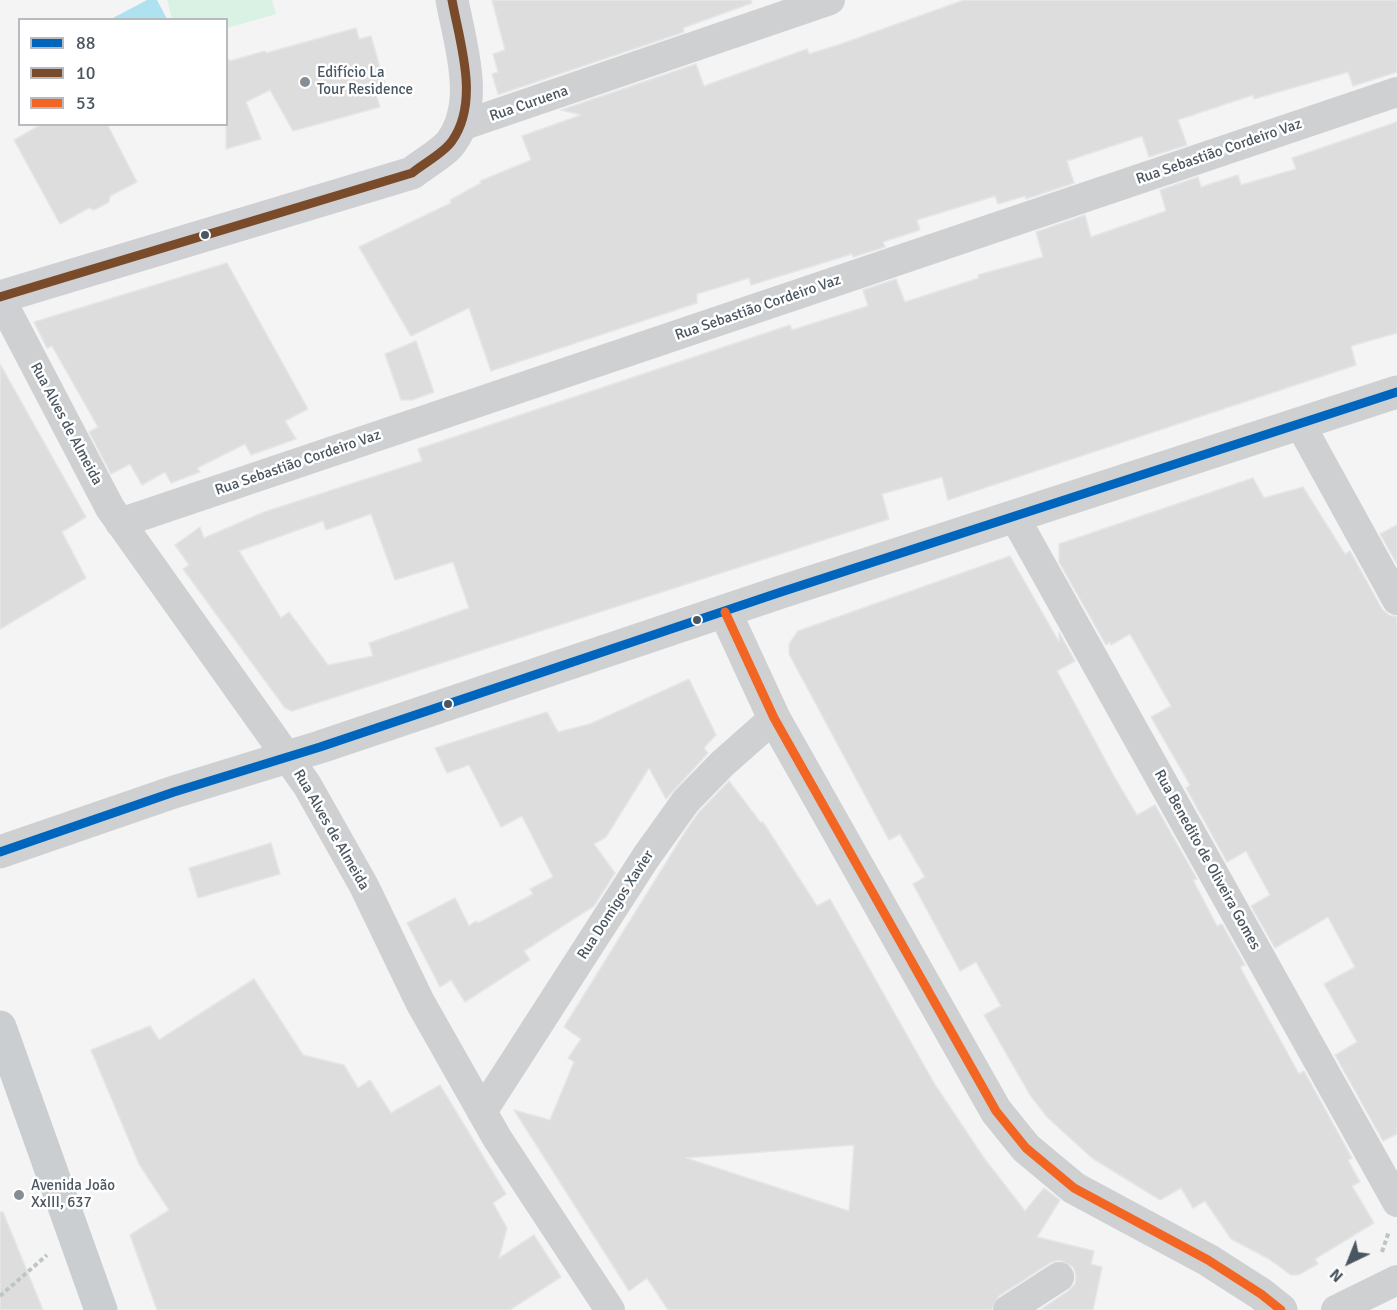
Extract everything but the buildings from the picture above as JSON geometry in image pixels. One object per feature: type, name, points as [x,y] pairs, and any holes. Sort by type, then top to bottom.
[{"type":"main road","points":[[0,297],[412,173],[452,142],[466,113],[466,83],[452,0]]},
{"type":"main road","points":[[0,1027],[100,1310]]},
{"type":"street","name":"Rua Curuena","points":[[458,128],[830,0]]},
{"type":"street","name":"Rua Sebastião Cordeiro Vaz","points":[[120,523],[1397,92]]},
{"type":"street","name":"Rua Alves de Almeida","points":[[0,297],[120,523],[308,785],[364,886],[420,1002],[482,1112],[610,1310]]},
{"type":"street","points":[[0,852],[174,792],[288,758],[1397,392]]},
{"type":"street","points":[[1300,424],[1397,600]]},
{"type":"street","name":"Rua Benedito de Oliveira Gomes","points":[[1016,518],[1397,1202]]},
{"type":"street","points":[[725,612],[774,718],[996,1111],[1026,1148],[1074,1188],[1208,1260],[1261,1294],[1281,1310]]},
{"type":"street","name":"Rua Domigos Xavier","points":[[482,1112],[646,857],[686,801],[722,764],[774,718]]},
{"type":"street","points":[[1008,1310],[1059,1277]]},
{"type":"street","points":[[1336,1310],[1397,1280]]},
{"type":"path","points":[[0,1296],[72,1233]]},
{"type":"green space","points":[[167,0],[272,0],[276,14],[228,28],[228,18],[172,18]]},
{"type":"water","points":[[147,0],[157,0],[166,18],[113,18]]},
{"type":"transit line","name":"10","points":[[0,297],[412,173],[439,154],[452,141],[465,108],[466,72],[452,0]]},
{"type":"transit line","name":"88","points":[[0,852],[174,792],[320,747],[781,592],[1397,392]]},
{"type":"transit line","name":"53","points":[[725,612],[774,718],[996,1111],[1026,1148],[1074,1188],[1208,1260],[1261,1294],[1281,1310]]},
{"type":"place","name":"Edifício La Tour Residence","points":[[305,82]]},
{"type":"place","name":"Avenida João XxIII, 637","points":[[19,1195]]}]
